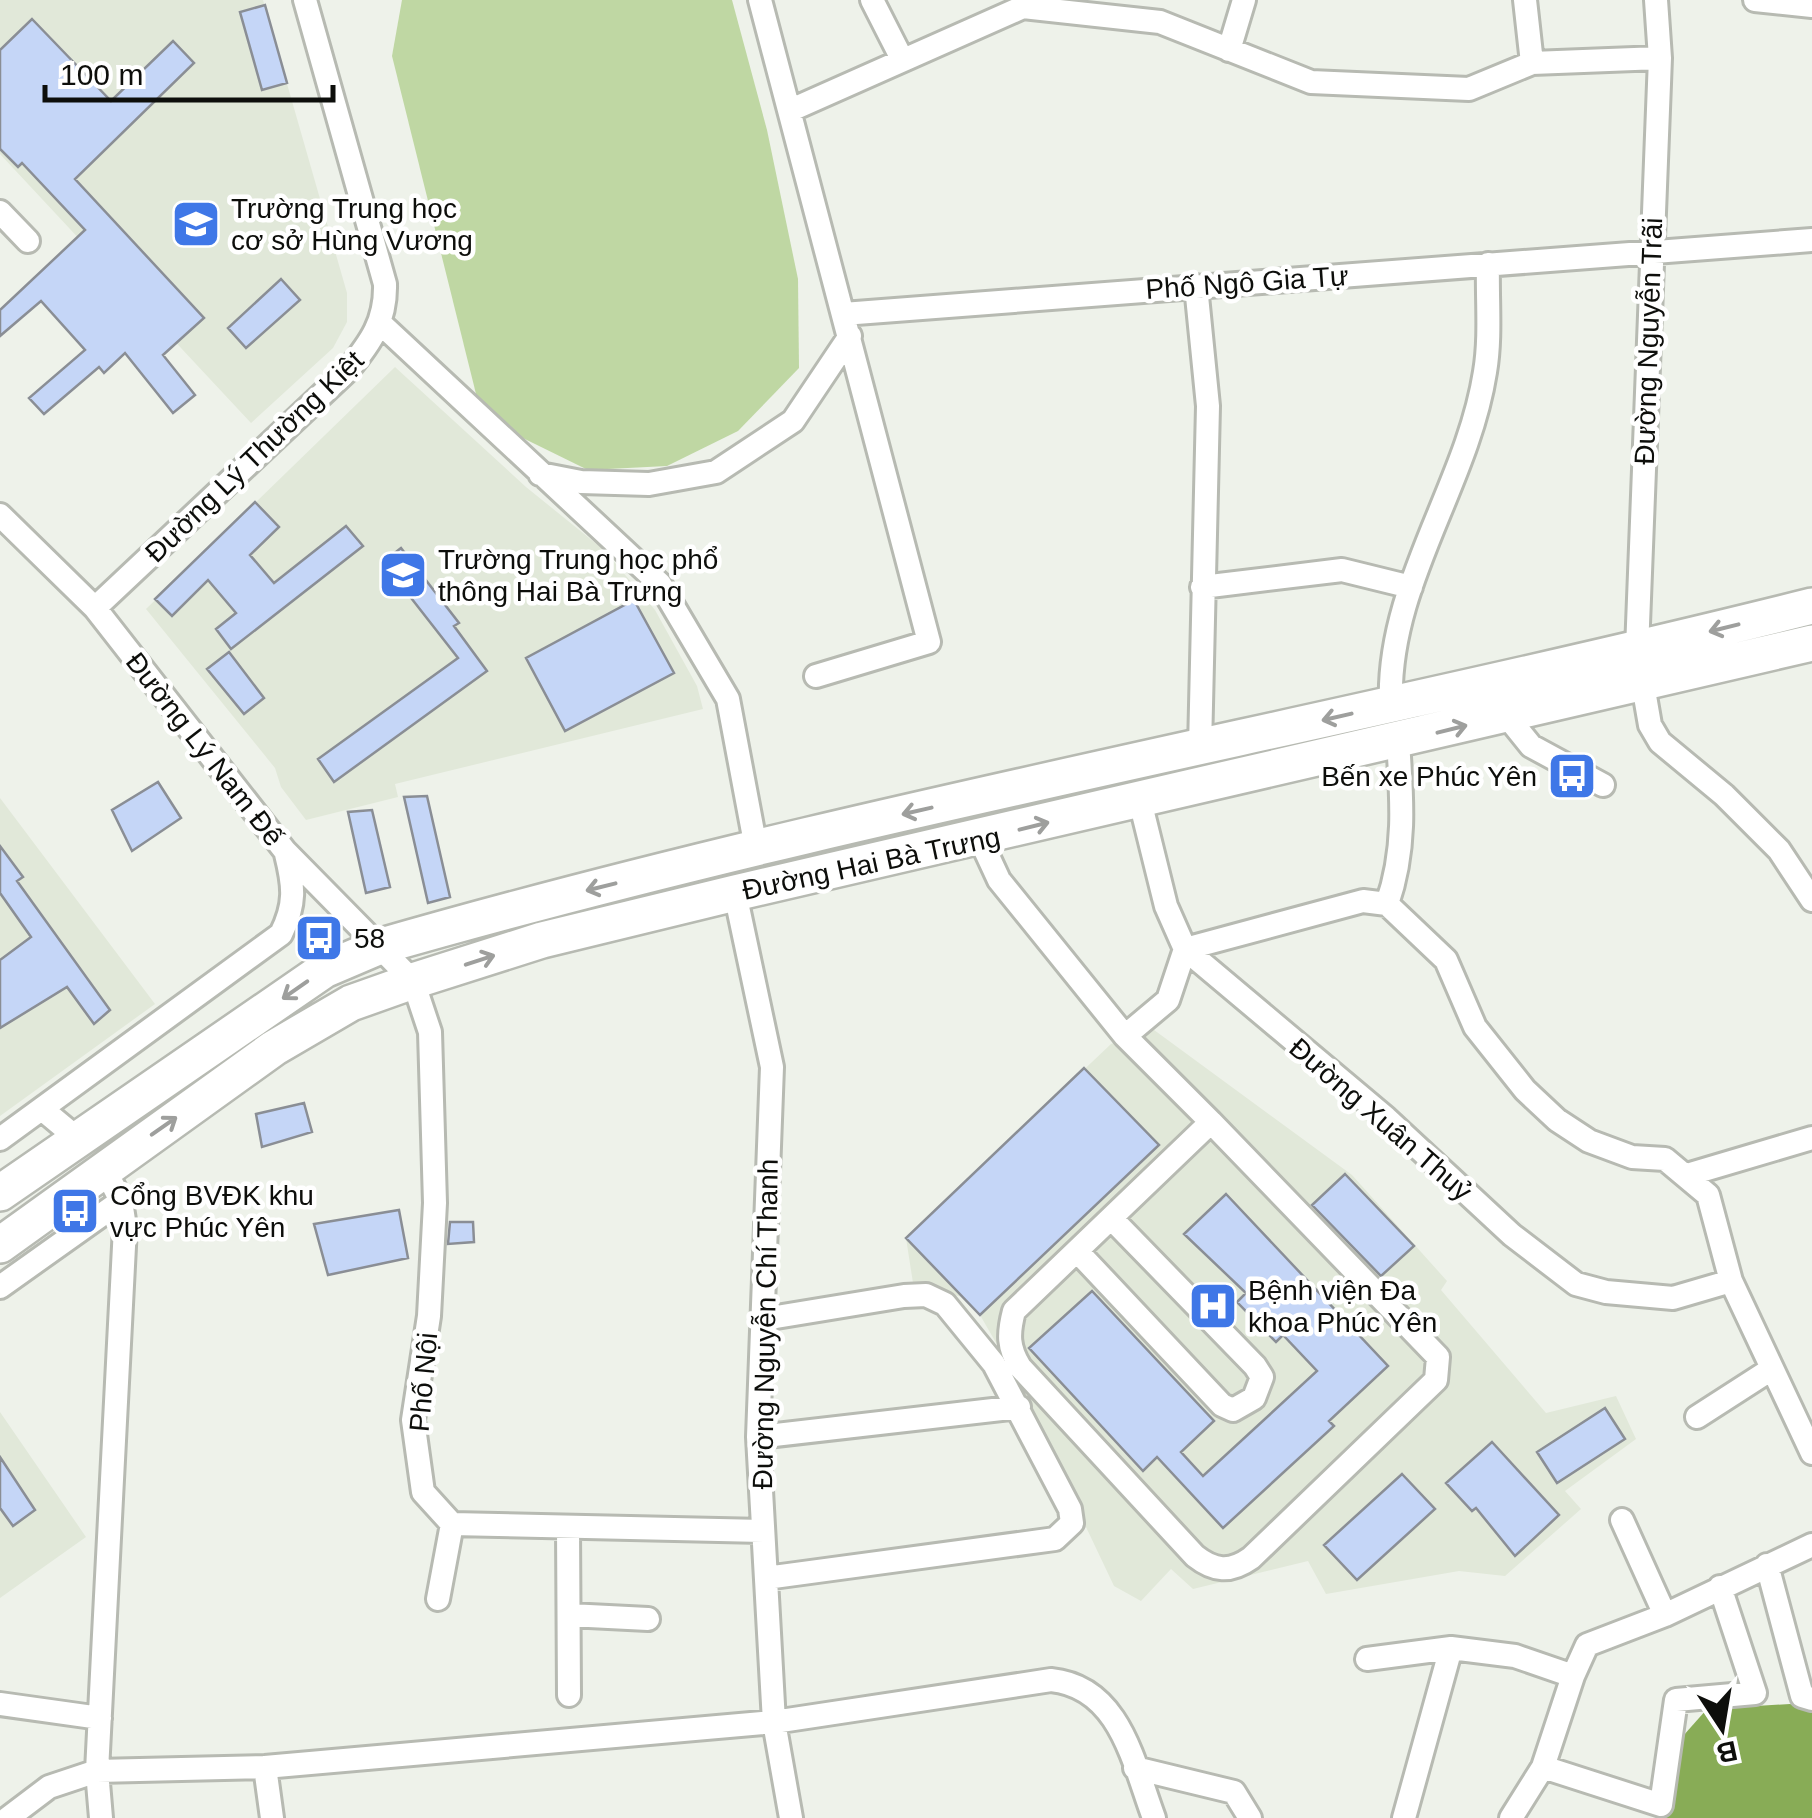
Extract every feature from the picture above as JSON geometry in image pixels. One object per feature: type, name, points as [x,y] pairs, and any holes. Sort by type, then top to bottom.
[{"type":"highway","name":"Đường Hai Bà Trưng","points":[[0,1245],[274,1048],[351,1003],[413,980],[542,940],[735,893],[1506,716],[1812,606]]},
{"type":"highway","name":"Đường Hai Bà Trưng","points":[[0,1194],[324,970],[378,946],[756,848],[1391,704],[1812,643]]},
{"type":"highway","points":[[970,800],[980,839]]},
{"type":"highway","points":[[78,1139],[104,1168]]},
{"type":"street","name":"Đường Lý Thường Kiệt","points":[[94,608],[348,370],[374,339],[386,310],[385,284],[305,0]]},
{"type":"street","points":[[760,0],[791,110],[820,242],[846,325],[930,642],[816,676]]},
{"type":"street","points":[[872,0],[902,59]]},
{"type":"street","points":[[1229,50],[1244,0]]},
{"type":"street","points":[[1525,0],[1532,63]]},
{"type":"street","name":"Đường Nguyễn Trãi","points":[[1656,0],[1660,58],[1640,666],[1650,725],[1660,742],[1724,795],[1779,850],[1812,900]]},
{"type":"street","points":[[1755,0],[1812,6]]},
{"type":"street","points":[[791,110],[1023,7],[1160,22],[1311,82],[1469,89],[1532,63],[1660,58]]},
{"type":"street","points":[[0,212],[28,241]]},
{"type":"street","name":"Phố Ngô Gia Tự","points":[[846,325],[1196,286],[1812,240]]},
{"type":"street","points":[[1391,704],[1390,666],[1411,586],[1486,370],[1488,264]]},
{"type":"street","points":[[1196,286],[1208,406],[1200,748]]},
{"type":"street","points":[[380,323],[660,584],[728,699],[756,848]]},
{"type":"street","points":[[538,474],[581,482],[649,484],[716,472],[793,421],[846,325]]},
{"type":"street","name":"Đường Lý Nam Đế","points":[[0,515],[94,608],[286,851],[413,980]]},
{"type":"street","points":[[1202,587],[1342,570],[1411,586]]},
{"type":"street","points":[[1506,716],[1531,746],[1603,785]]},
{"type":"street","points":[[1387,904],[1400,869],[1404,826],[1398,742]]},
{"type":"street","name":"Đường Xuân Thuỷ","points":[[1140,801],[1166,906],[1185,949],[1386,1118],[1512,1236],[1576,1284],[1673,1298],[1731,1281]]},
{"type":"street","points":[[980,839],[999,880],[1125,1036],[1212,1122],[1438,1357],[1436,1380],[1238,1568],[1208,1566],[1195,1556],[1020,1368],[1010,1349],[1014,1311],[1212,1122]]},
{"type":"street","points":[[3,1130],[42,1109],[281,934],[294,908],[294,884],[286,851]]},
{"type":"street","name":"Đường Nguyễn Chí Thanh","points":[[735,893],[772,1068],[758,1436],[774,1722],[791,1818]]},
{"type":"street","points":[[1125,1036],[1168,1000],[1185,949],[1363,901],[1387,904],[1446,960],[1475,1027],[1525,1090],[1557,1120],[1589,1140],[1632,1158],[1665,1160],[1687,1174],[1708,1195],[1731,1281],[1812,1453]]},
{"type":"street","name":"Phố Nội","points":[[413,980],[430,1032],[435,1202],[429,1316],[414,1420],[423,1492],[452,1524]]},
{"type":"street","points":[[42,1109],[78,1139]]},
{"type":"street","points":[[1687,1174],[1812,1138]]},
{"type":"street","points":[[101,1818],[97,1771],[125,1227],[121,1201],[104,1168]]},
{"type":"street","points":[[0,1287],[121,1201]]},
{"type":"street","points":[[1076,1251],[1222,1405],[1233,1410],[1254,1398],[1262,1378],[1256,1366],[1111,1218]]},
{"type":"street","points":[[764,1320],[926,1296],[944,1304],[994,1364],[1070,1509],[1067,1532],[1055,1539],[766,1578]]},
{"type":"street","points":[[1697,1416],[1770,1370]]},
{"type":"street","points":[[758,1436],[1018,1408]]},
{"type":"street","points":[[1622,1520],[1664,1616]]},
{"type":"street","points":[[438,1599],[452,1524],[763,1531]]},
{"type":"street","points":[[568,1528],[570,1694]]},
{"type":"street","points":[[1511,1818],[1543,1767],[1573,1676],[1588,1645],[1664,1616],[1812,1544]]},
{"type":"street","points":[[1543,1767],[1659,1811],[1676,1700],[1756,1693],[1807,1698],[1767,1566]]},
{"type":"street","points":[[1720,1587],[1756,1693]]},
{"type":"street","points":[[569,1614],[648,1620]]},
{"type":"street","points":[[1367,1659],[1451,1648],[1515,1656],[1573,1676]]},
{"type":"street","points":[[1404,1818],[1451,1648]]},
{"type":"street","points":[[8,1818],[49,1787],[97,1771],[265,1767],[774,1722],[1051,1680],[1076,1682],[1101,1701],[1118,1724],[1154,1818]]},
{"type":"street","points":[[0,1704],[100,1718]]},
{"type":"street","points":[[265,1767],[272,1818]]},
{"type":"street","points":[[1135,1768],[1234,1792],[1250,1818]]},
{"type":"shaded area","name":"Trường Trung học cơ sở Hùng Vương","points":[[0,0],[263,0],[347,293],[347,322],[333,348],[251,423],[0,154]]},
{"type":"shaded area","points":[[402,0],[732,0],[767,130],[798,279],[799,368],[738,431],[667,466],[588,470],[482,418],[392,56]]},
{"type":"shaded area","name":"Trường Trung học phổ thông Hai Bà Trưng","points":[[395,367],[526,487],[604,550],[655,610],[697,686],[703,709],[395,784],[398,797],[306,820],[281,787],[275,768],[146,609]]},
{"type":"shaded area","points":[[0,798],[155,1004],[0,1116]]},
{"type":"shaded area","name":"Bệnh viện Đa khoa Phúc Yên","points":[[1150,1027],[1352,1175],[1447,1281],[1441,1290],[1546,1413],[1616,1396],[1636,1439],[1565,1491],[1581,1509],[1505,1576],[1459,1571],[1326,1594],[1308,1561],[1193,1589],[1171,1569],[1141,1601],[1114,1586],[1010,1367],[980,1315],[962,1297],[913,1283],[906,1238],[1111,1044]]},
{"type":"shaded area","points":[[0,1412],[86,1537],[0,1598]]},
{"type":"shaded area","points":[[1790,1704],[1812,1710],[1812,1818],[1666,1818],[1683,1736],[1707,1709]]},
{"type":"building","points":[[265,5],[287,83],[262,90],[240,12]]},
{"type":"building","points":[[32,19],[111,101],[173,41],[194,63],[75,179],[204,318],[163,355],[195,395],[173,413],[125,353],[104,373],[99,367],[44,414],[29,398],[85,350],[41,301],[0,336],[0,310],[85,230],[22,163],[18,167],[0,149],[0,50]]},
{"type":"building","points":[[281,279],[300,300],[246,348],[228,328]]},
{"type":"building","points":[[255,502],[279,527],[250,555],[274,583],[346,526],[363,546],[231,649],[216,629],[236,613],[208,580],[172,616],[155,599]]},
{"type":"building","points":[[401,548],[459,623],[454,626],[487,671],[334,782],[318,759],[458,658],[383,562]]},
{"type":"building","points":[[634,600],[674,673],[565,731],[526,658]]},
{"type":"building","points":[[229,652],[264,698],[244,714],[207,669]]},
{"type":"building","points":[[158,782],[181,818],[132,851],[112,810]]},
{"type":"building","points":[[427,796],[450,897],[428,903],[404,797]]},
{"type":"building","points":[[372,810],[390,887],[366,893],[348,812]]},
{"type":"building","points":[[0,846],[23,877],[17,881],[110,1010],[94,1024],[67,987],[0,1028],[0,960],[31,937],[0,893]]},
{"type":"building","points":[[1084,1068],[1159,1145],[980,1315],[906,1238]]},
{"type":"building","points":[[304,1103],[312,1132],[262,1147],[256,1114]]},
{"type":"building","points":[[1345,1174],[1414,1246],[1381,1276],[1312,1205]]},
{"type":"building","points":[[1226,1194],[1388,1366],[1329,1421],[1334,1426],[1223,1528],[1157,1457],[1143,1471],[1029,1348],[1092,1291],[1214,1421],[1181,1452],[1203,1476],[1317,1371],[1283,1335],[1276,1342],[1237,1302],[1246,1293],[1184,1234]]},
{"type":"building","points":[[399,1210],[408,1258],[328,1275],[314,1224]]},
{"type":"building","points":[[450,1222],[473,1222],[474,1242],[448,1244]]},
{"type":"building","points":[[1605,1408],[1625,1439],[1557,1483],[1537,1452]]},
{"type":"building","points":[[1492,1442],[1559,1515],[1515,1556],[1476,1508],[1472,1511],[1446,1483]]},
{"type":"building","points":[[0,1457],[35,1510],[13,1526],[0,1508]]},
{"type":"building","points":[[1402,1474],[1435,1509],[1357,1580],[1324,1545]]},
{"type":"place","name":"Trường Trung học cơ sở Hùng Vương","points":[[196,224]]},
{"type":"place","name":"Trường Trung học phổ thông Hai Bà Trưng","points":[[403,575]]},
{"type":"place","name":"Bến xe Phúc Yên","points":[[1572,776]]},
{"type":"place","name":"58","points":[[319,938]]},
{"type":"place","name":"Cổng BVĐK khu vực Phúc Yên","points":[[75,1211]]},
{"type":"place","name":"Bệnh viện Đa khoa Phúc Yên","points":[[1213,1306]]}]
